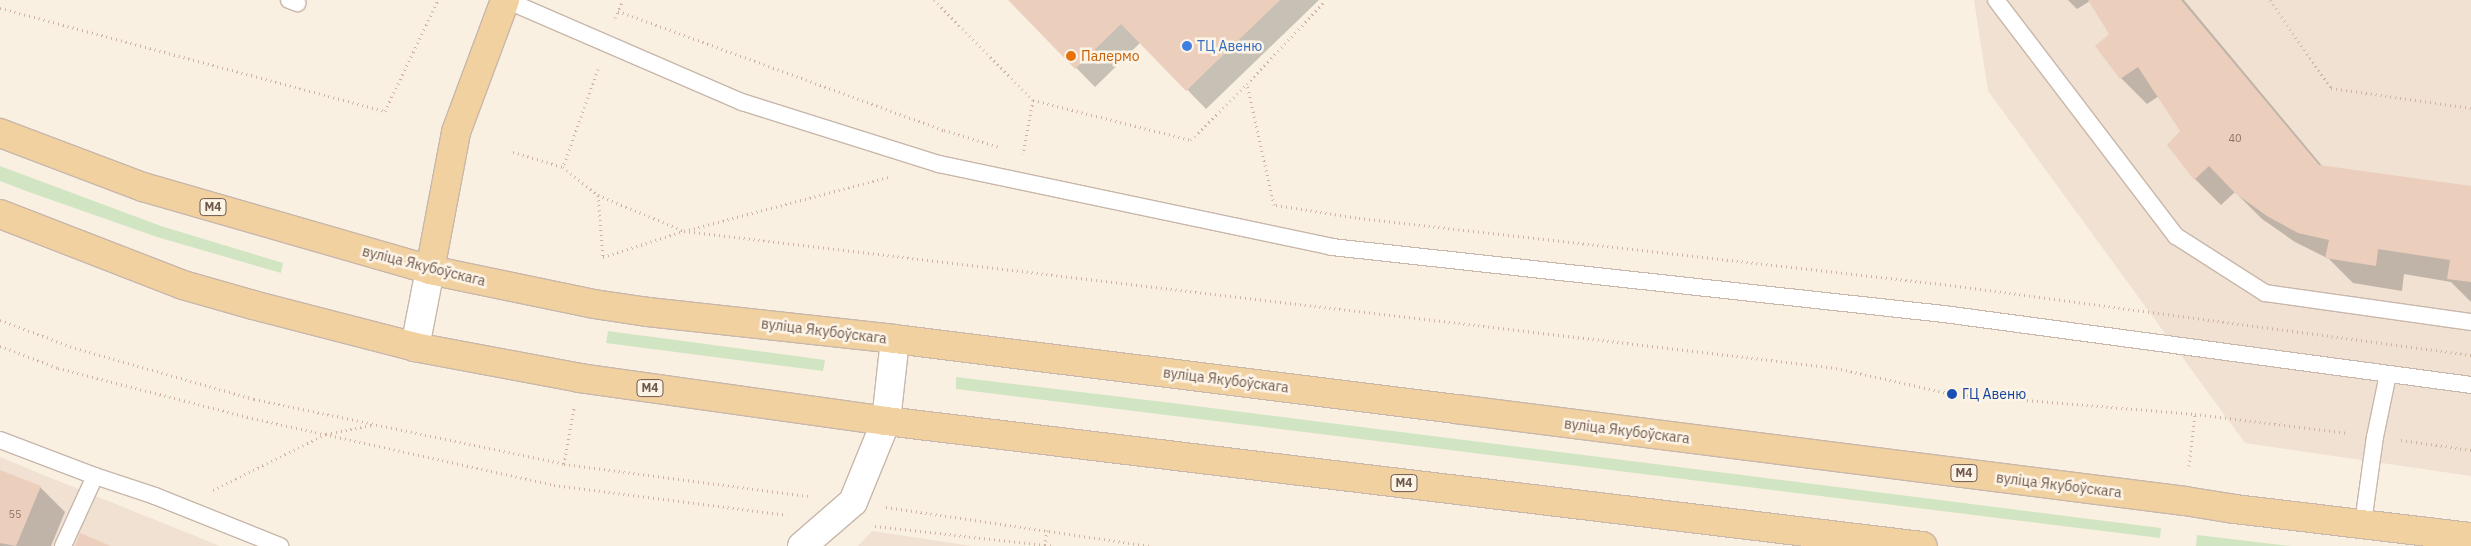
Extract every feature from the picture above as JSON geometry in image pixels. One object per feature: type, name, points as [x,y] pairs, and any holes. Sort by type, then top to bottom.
[{"type":"main road","points":[[430,270],[456,132],[506,0]]},
{"type":"main road","name":"вуліца Якубоўскага","points":[[0,133],[143,187],[430,270],[594,304],[648,312],[895,339],[2235,509],[2471,537]]},
{"type":"main road","name":"М4","points":[[0,214],[183,285],[416,347],[589,379],[886,421],[1922,546]]},
{"type":"street","points":[[416,347],[430,270]]},
{"type":"street","points":[[802,546],[852,502],[886,421],[895,339]]},
{"type":"lane","points":[[506,0],[742,102],[939,164],[1332,247],[1944,314],[2471,384]]},
{"type":"lane","points":[[1996,0],[2176,236],[2264,293],[2471,322]]},
{"type":"lane","points":[[2363,523],[2388,374]]},
{"type":"lane","points":[[0,440],[95,476],[156,496],[280,546]]},
{"type":"lane","points":[[63,546],[95,476]]},
{"type":"path","points":[[0,8],[385,111],[438,0]]},
{"type":"path","points":[[563,167],[623,0]]},
{"type":"path","points":[[934,0],[1033,100],[1191,140],[1326,0]]},
{"type":"path","points":[[2270,0],[2331,88],[2471,108]]},
{"type":"path","points":[[618,11],[944,130],[1006,149]]},
{"type":"path","points":[[1247,84],[1274,205]]},
{"type":"path","points":[[1023,154],[1033,100]]},
{"type":"path","points":[[1014,151],[1033,156]]},
{"type":"path","points":[[513,152],[563,167],[598,195],[684,231],[1836,368],[1952,394],[2195,414],[2471,450]]},
{"type":"path","points":[[598,195],[603,257],[684,231],[892,176]]},
{"type":"path","points":[[1264,203],[1359,218],[1950,284],[2471,355]]},
{"type":"path","points":[[0,320],[75,348],[254,399],[564,464],[852,502],[1151,546]]},
{"type":"path","points":[[0,346],[58,368],[252,418],[554,485],[1054,546]]},
{"type":"path","points":[[564,464],[574,406]]},
{"type":"path","points":[[2189,466],[2195,414]]},
{"type":"path","points":[[212,490],[326,434],[376,424]]},
{"type":"path","points":[[1045,545],[1047,530]]},
{"type":"shaded area","points":[[1974,0],[2471,0],[2471,476],[2245,443],[1988,91]]},
{"type":"shaded area","points":[[0,457],[46,476],[220,546],[0,546]]},
{"type":"shaded area","points":[[872,531],[972,546],[858,546]]},
{"type":"green space","points":[[0,166],[161,226],[283,263],[281,273],[157,237],[26,191],[0,181]]},
{"type":"green space","points":[[608,331],[825,360],[823,371],[606,343]]},
{"type":"green space","points":[[956,377],[2161,528],[2160,538],[956,389]]},
{"type":"green space","points":[[2197,535],[2291,546],[2196,546]]},
{"type":"building","name":"ТЦ Авеню","points":[[1008,0],[1280,0],[1186,91],[1121,24],[1075,69]]},
{"type":"building","points":[[2088,0],[2181,0],[2319,165],[2471,186],[2471,282],[2447,279],[2450,260],[2378,249],[2376,266],[2325,258],[2329,240],[2298,233],[2267,216],[2235,193],[2209,166],[2194,180],[2167,145],[2180,131],[2138,67],[2120,79],[2095,46],[2109,34]]},
{"type":"building","points":[[0,470],[41,486],[16,546],[0,543]]},
{"type":"building","points":[[80,533],[111,546],[75,546]]},
{"type":"place","name":"ТЦ Авеню","points":[[1187,46]]},
{"type":"place","name":"Палермо","points":[[1071,56]]},
{"type":"place","name":"ГЦ Авеню","points":[[1952,394]]}]
